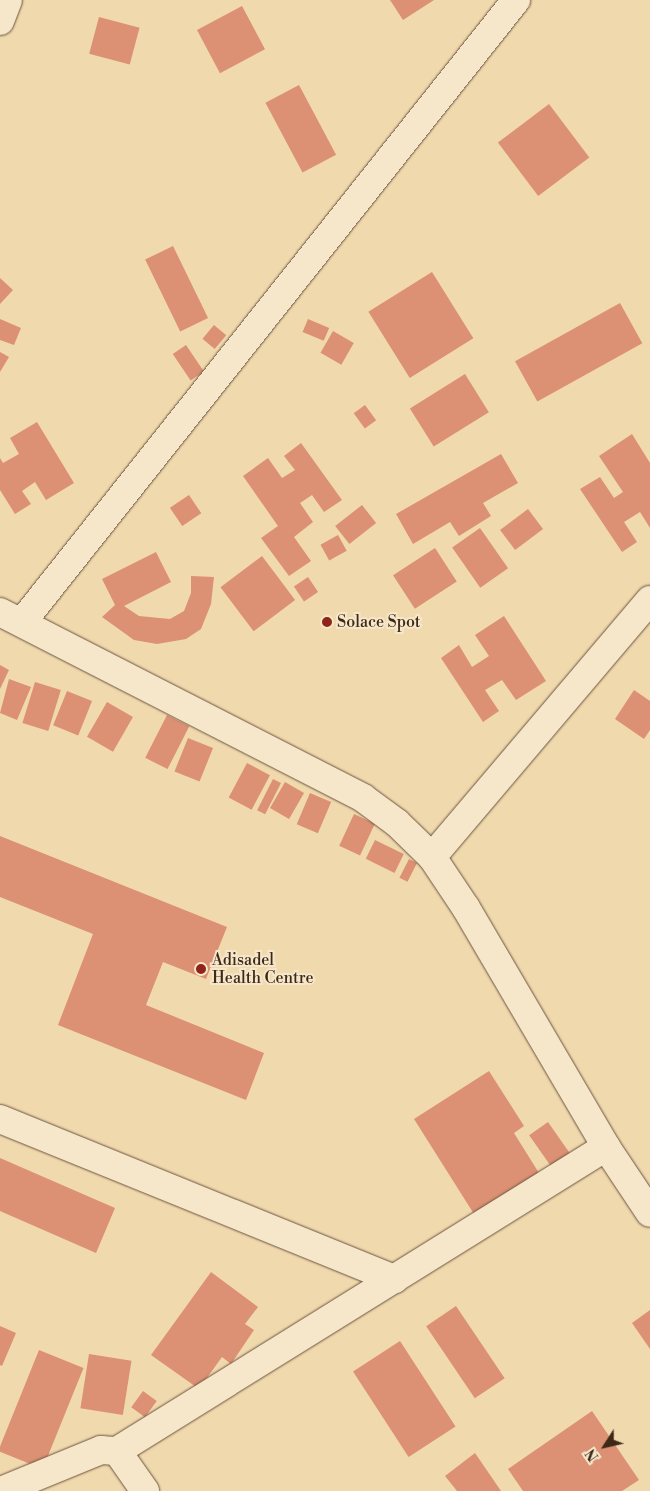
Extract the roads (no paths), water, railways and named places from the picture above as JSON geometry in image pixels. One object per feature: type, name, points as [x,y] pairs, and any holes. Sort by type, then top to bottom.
[{"type":"street","points":[[0,21],[8,0]]},
{"type":"street","points":[[516,0],[12,617],[363,798],[432,857],[606,1147],[650,1213]]},
{"type":"street","points":[[432,857],[650,600]]},
{"type":"street","points":[[0,1119],[395,1279]]},
{"type":"street","points":[[1,1491],[82,1456],[100,1450],[117,1451],[606,1147]]},
{"type":"street","points":[[117,1451],[146,1491]]},
{"type":"place","name":"Solace Spot","points":[[327,622]]},
{"type":"place","name":"Adisadel Health Centre","points":[[201,969]]}]
